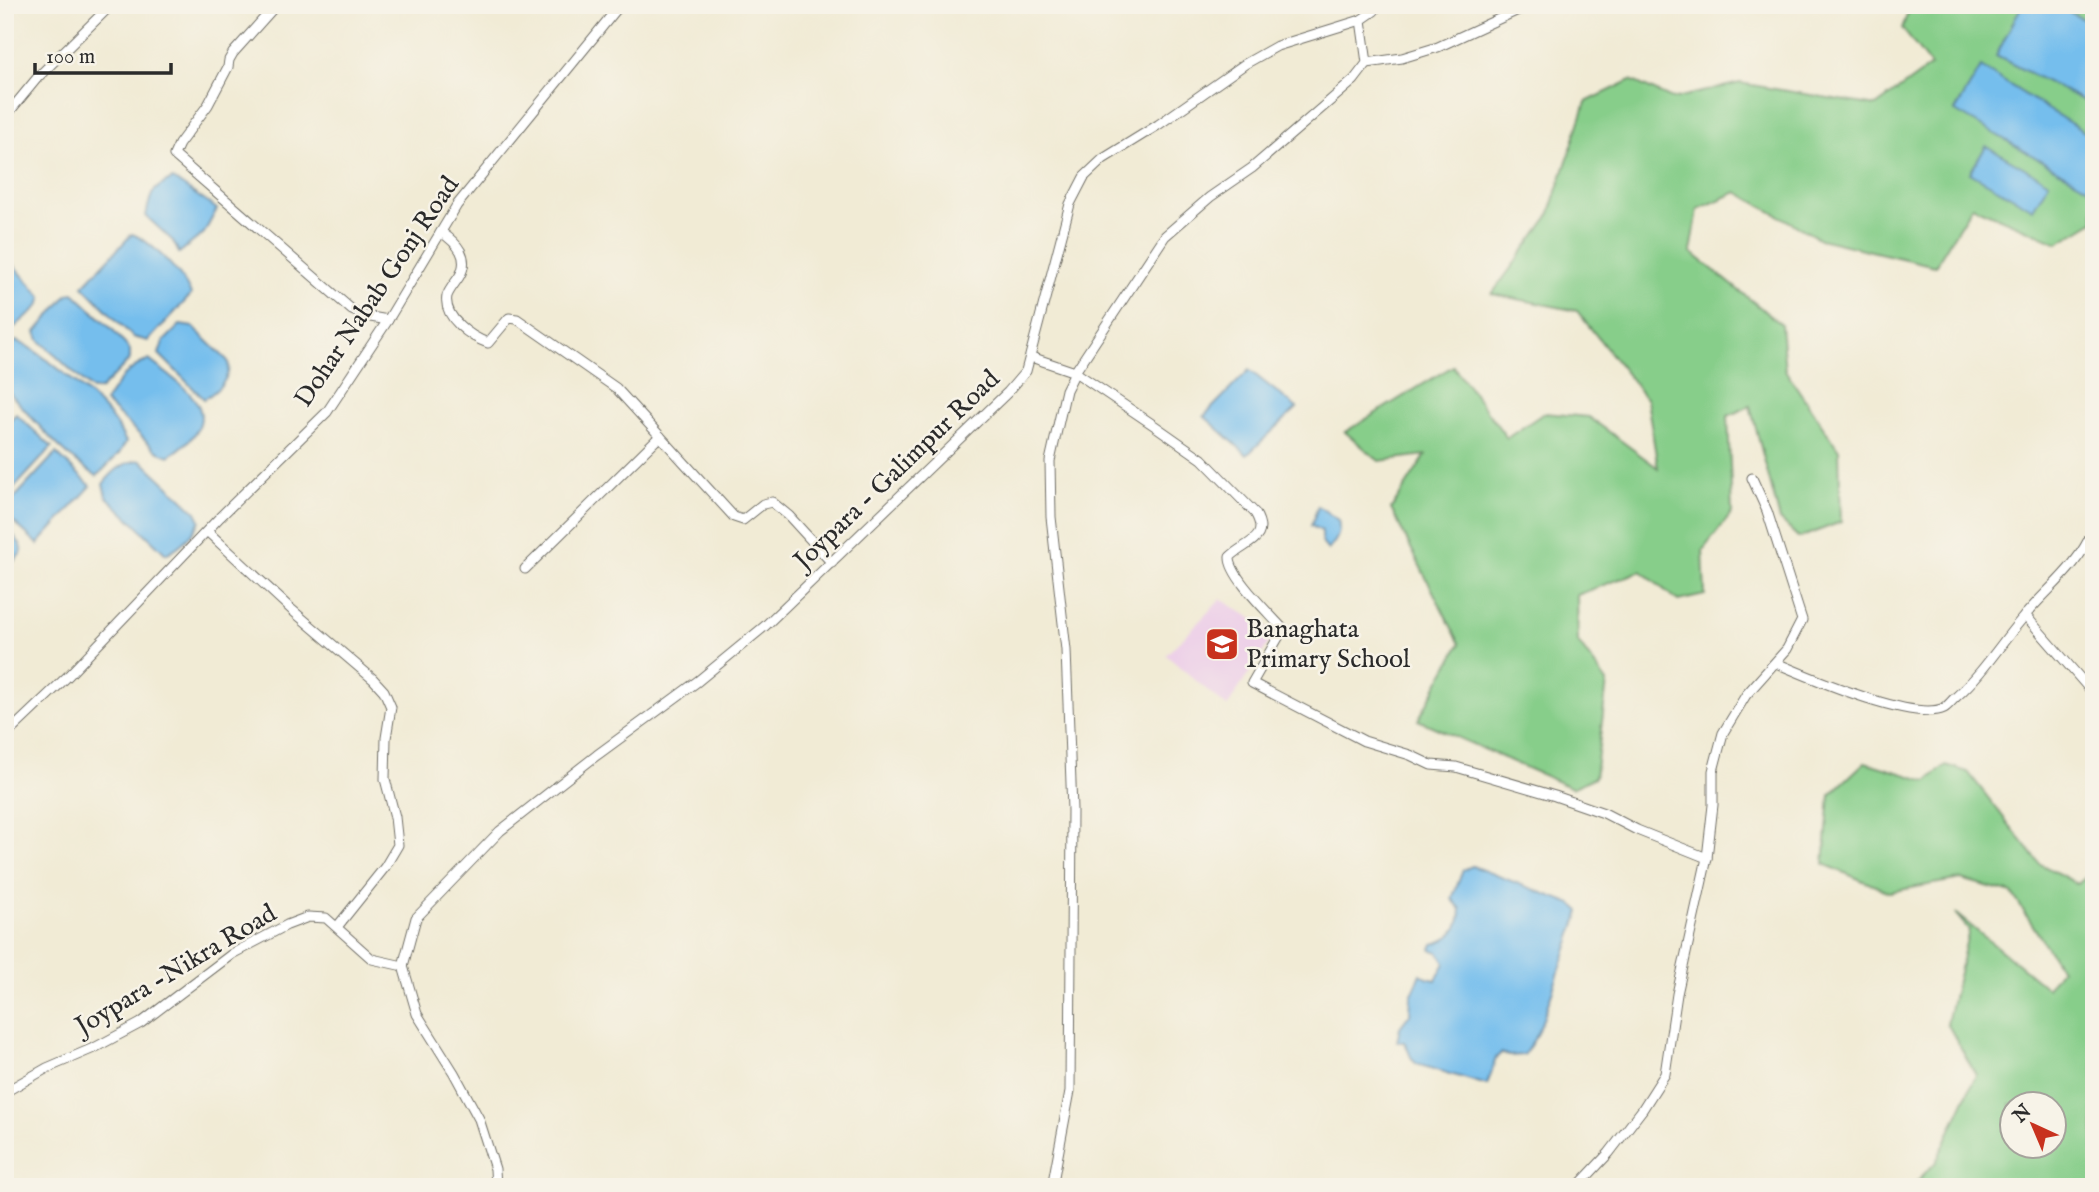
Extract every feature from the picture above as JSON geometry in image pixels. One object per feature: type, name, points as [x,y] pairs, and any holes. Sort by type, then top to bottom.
[{"type":"street","points":[[5,117],[38,77],[111,5]]},
{"type":"street","points":[[276,5],[233,53],[208,104],[174,155],[352,310],[365,316],[388,320]]},
{"type":"street","name":"Dohar Nabab Gonj Road","points":[[5,736],[69,675],[227,510],[327,412],[388,320],[457,205],[620,5]]},
{"type":"street","name":"Joypara - Galimpur Road","points":[[403,967],[416,918],[500,831],[698,681],[765,626],[1008,392],[1026,371],[1031,358],[1037,324],[1069,204],[1084,177],[1103,159],[1158,125],[1245,64],[1277,46],[1361,20],[1378,5]]},
{"type":"street","points":[[1052,1187],[1070,1091],[1072,810],[1066,650],[1051,517],[1051,461],[1066,390],[1075,372],[1165,236],[1210,197],[1252,168],[1354,80],[1367,63],[1402,58],[1438,47],[1529,5]]},
{"type":"street","points":[[1361,20],[1367,63]]},
{"type":"street","points":[[441,232],[460,248],[464,258],[462,271],[447,295],[447,309],[455,322],[488,343],[509,318],[517,319],[616,388],[734,517],[743,520],[763,504],[772,502],[789,516],[832,563]]},
{"type":"street","points":[[1031,358],[1075,372],[1202,459],[1255,513],[1261,523],[1260,531],[1255,540],[1230,557],[1230,563],[1239,578],[1283,629],[1252,683],[1364,741],[1410,755],[1431,765],[1457,766],[1555,796],[1604,813],[1637,831],[1707,858]]},
{"type":"street","points":[[525,569],[660,436]]},
{"type":"street","points":[[1577,1187],[1609,1153],[1665,1074],[1677,994],[1707,858],[1713,805],[1713,771],[1723,733],[1746,695],[1787,649],[1802,620],[1767,511],[1752,478]]},
{"type":"street","points":[[1776,663],[1881,703],[1931,711],[1944,708],[1989,664],[2025,615],[2053,588],[2087,544],[2094,529]]},
{"type":"street","points":[[208,531],[292,610],[373,679],[384,691],[391,706],[386,738],[385,779],[395,817],[398,845],[394,855],[337,927]]},
{"type":"street","points":[[2025,615],[2094,694]]},
{"type":"street","name":"Joypara -Nikra Road","points":[[5,1092],[47,1068],[96,1047],[141,1023],[232,954],[308,917],[326,918],[372,959],[403,967]]},
{"type":"street","points":[[403,967],[417,1014],[454,1073],[478,1119],[495,1169],[496,1187]]},
{"type":"shaded area","name":"Banaghata Primary School","points":[[1221,599],[1275,633],[1227,707],[1166,655]]},
{"type":"green space","points":[[1911,5],[2094,5],[2094,221],[2058,243],[1972,206],[1935,266],[1820,239],[1737,192],[1698,209],[1691,252],[1781,324],[1785,370],[1839,450],[1841,522],[1799,538],[1780,520],[1750,406],[1728,416],[1732,513],[1703,550],[1705,595],[1678,601],[1641,571],[1577,595],[1578,642],[1607,682],[1595,777],[1572,788],[1418,720],[1460,644],[1391,509],[1426,455],[1379,461],[1345,432],[1453,366],[1507,438],[1544,413],[1589,417],[1658,468],[1647,400],[1577,311],[1492,294],[1549,216],[1586,102],[1631,80],[1672,99],[1740,83],[1876,106],[1931,66],[1902,28]]},
{"type":"green space","points":[[1865,762],[1927,781],[1946,765],[1968,772],[2040,864],[2078,884],[2094,869],[2094,1187],[1911,1187],[1936,1162],[1976,1075],[1947,1023],[1969,930],[1955,913],[2047,988],[2061,969],[2012,893],[1961,879],[1889,892],[1824,864],[1830,795]]},
{"type":"water","points":[[2022,5],[2056,5],[2094,25],[2094,106],[1996,56]]},
{"type":"water","points":[[1981,67],[2094,138],[2094,191],[1955,111]]},
{"type":"water","points":[[1986,146],[2049,182],[2033,209],[1970,173]]},
{"type":"water","points":[[173,179],[217,209],[204,233],[179,253],[173,241],[146,216],[153,192]]},
{"type":"water","points":[[132,234],[166,260],[182,278],[191,295],[148,341],[133,337],[83,286]]},
{"type":"water","points":[[5,256],[42,297],[39,306],[10,331],[5,331]]},
{"type":"water","points":[[74,293],[130,350],[130,359],[101,389],[92,390],[39,340],[36,332],[68,294]]},
{"type":"water","points":[[180,325],[193,327],[228,361],[226,378],[204,399],[159,354],[163,342]]},
{"type":"water","points":[[16,341],[50,362],[78,385],[101,406],[120,431],[126,442],[119,454],[97,476],[60,447],[5,388],[5,347]]},
{"type":"water","points":[[149,360],[189,393],[198,404],[201,416],[198,428],[188,442],[169,456],[157,451],[105,402],[123,377]]},
{"type":"water","points":[[1249,370],[1297,408],[1247,455],[1204,416]]},
{"type":"water","points":[[16,414],[52,447],[5,498],[5,426]]},
{"type":"water","points":[[56,453],[91,486],[38,544],[5,514],[5,508]]},
{"type":"water","points":[[141,460],[196,512],[200,520],[186,540],[166,554],[106,496],[103,484],[111,475],[119,467]]},
{"type":"water","points":[[1318,506],[1338,520],[1338,536],[1328,550],[1322,543],[1322,531],[1311,526]]},
{"type":"water","points":[[5,524],[20,544],[22,552],[5,571]]},
{"type":"water","points":[[1472,866],[1572,904],[1580,911],[1538,1033],[1524,1055],[1509,1056],[1501,1053],[1496,1058],[1487,1085],[1417,1064],[1404,1042],[1397,1042],[1400,1027],[1410,1014],[1411,996],[1421,974],[1436,980],[1445,963],[1438,952],[1431,949],[1433,944],[1450,936],[1457,927],[1461,909],[1452,899],[1463,870]]},
{"type":"place","name":"Banaghata Primary School","points":[[1222,644]]}]
